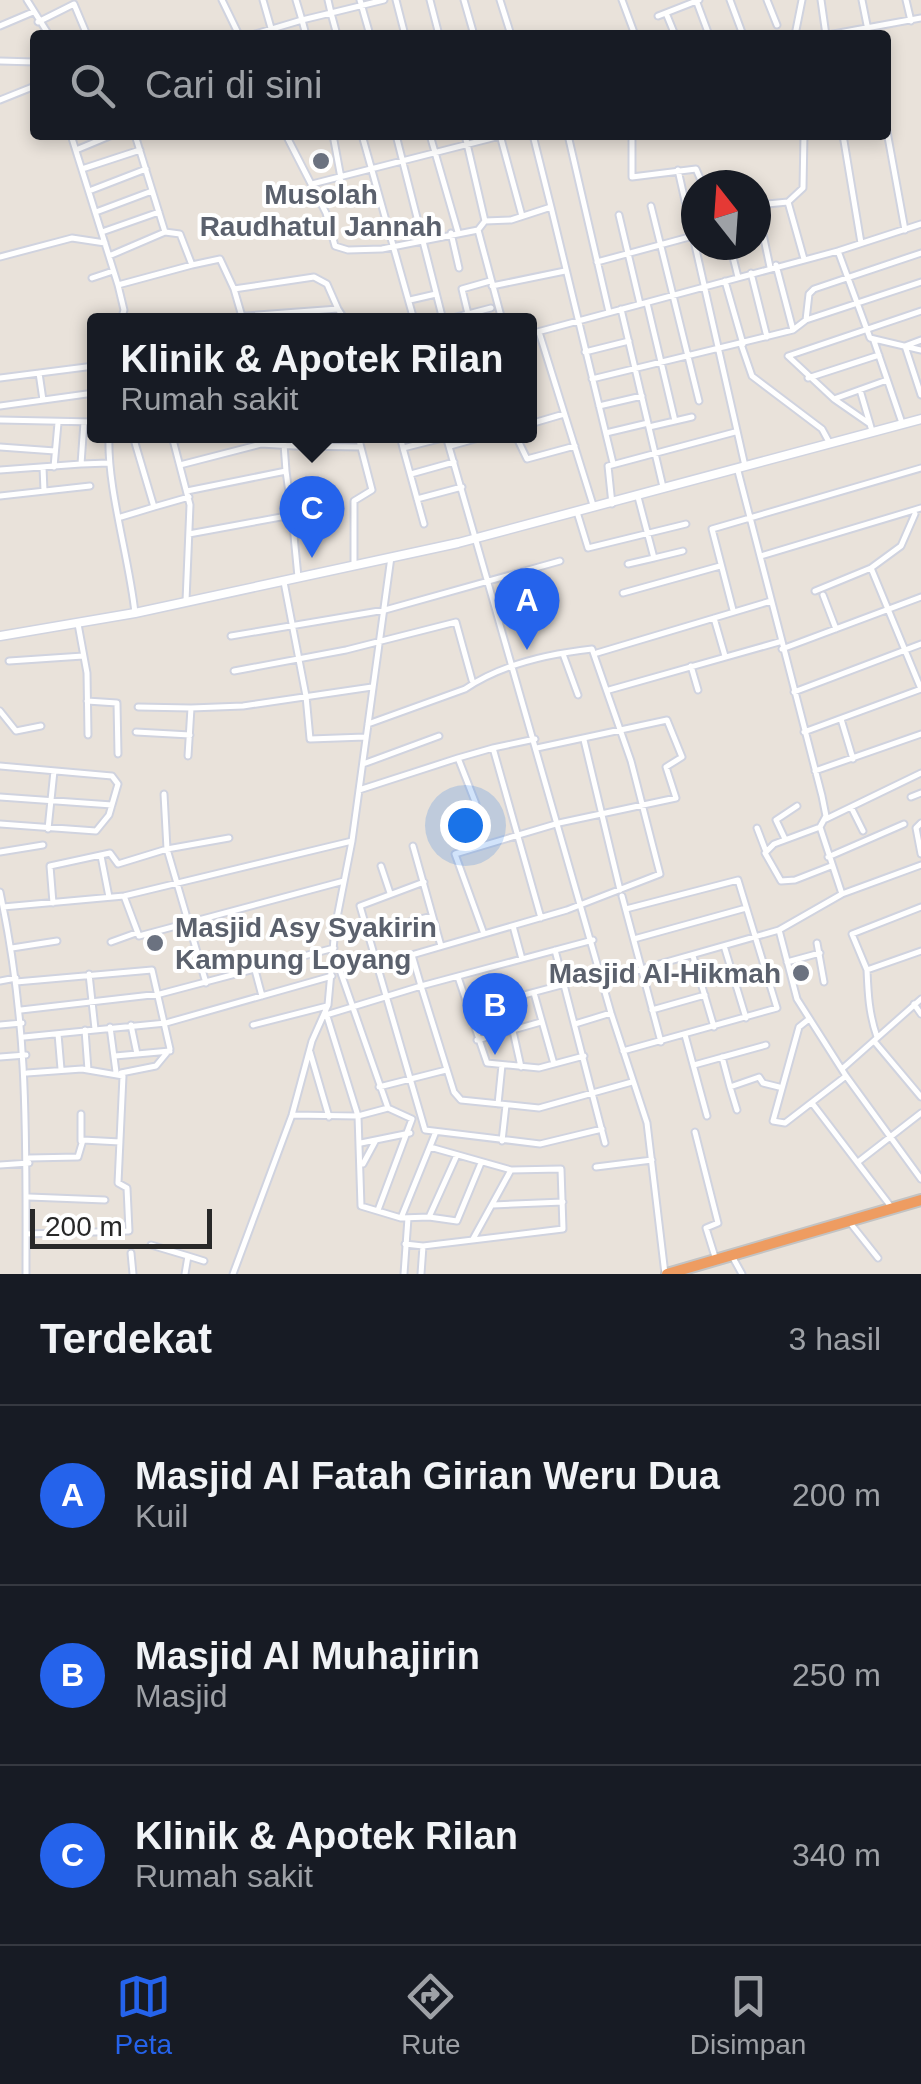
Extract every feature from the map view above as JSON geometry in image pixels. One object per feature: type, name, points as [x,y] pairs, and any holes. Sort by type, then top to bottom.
[{"type":"highway","points":[[666,1274],[921,1200]]},
{"type":"street","points":[[27,0],[45,30]]},
{"type":"street","points":[[222,0],[237,30]]},
{"type":"street","points":[[263,0],[271,30]]},
{"type":"street","points":[[296,0],[305,30]]},
{"type":"street","points":[[328,0],[336,30]]},
{"type":"street","points":[[277,30],[361,3],[384,0]]},
{"type":"street","points":[[396,0],[404,30]]},
{"type":"street","points":[[430,0],[438,30]]},
{"type":"street","points":[[464,0],[473,30]]},
{"type":"street","points":[[500,0],[509,30]]},
{"type":"street","points":[[622,0],[633,30]]},
{"type":"street","points":[[658,16],[697,0],[707,30]]},
{"type":"street","points":[[730,0],[741,30]]},
{"type":"street","points":[[767,0],[777,26]]},
{"type":"street","points":[[795,30],[802,0]]},
{"type":"street","points":[[821,0],[826,30]]},
{"type":"street","points":[[862,0],[868,30]]},
{"type":"street","points":[[906,0],[910,21]]},
{"type":"street","points":[[361,3],[369,30]]},
{"type":"street","points":[[38,22],[74,4],[85,30]]},
{"type":"street","points":[[0,26],[33,12]]},
{"type":"street","points":[[666,13],[673,30]]},
{"type":"street","points":[[872,30],[921,18]]},
{"type":"street","points":[[0,61],[30,62]]},
{"type":"street","points":[[0,100],[30,88]]},
{"type":"street","points":[[73,140],[110,256],[123,313]]},
{"type":"street","points":[[76,150],[100,140]]},
{"type":"street","points":[[137,140],[165,232]]},
{"type":"street","points":[[289,140],[326,213],[335,246],[359,251],[392,248],[478,230],[485,221],[551,207]]},
{"type":"street","points":[[334,140],[341,178]]},
{"type":"street","points":[[363,140],[412,313]]},
{"type":"street","points":[[397,140],[441,313]]},
{"type":"street","points":[[431,140],[460,268]]},
{"type":"street","points":[[467,140],[485,221]]},
{"type":"street","points":[[312,184],[483,140]]},
{"type":"street","points":[[503,140],[522,216]]},
{"type":"street","points":[[534,140],[613,464]]},
{"type":"street","points":[[569,140],[610,312]]},
{"type":"street","points":[[632,140],[632,177],[678,170],[681,183]]},
{"type":"street","points":[[771,204],[788,202],[803,188],[804,140]]},
{"type":"street","points":[[844,140],[860,243]]},
{"type":"street","points":[[889,140],[905,230]]},
{"type":"street","points":[[82,170],[140,150]]},
{"type":"street","points":[[89,192],[146,170]]},
{"type":"street","points":[[96,212],[152,191]]},
{"type":"street","points":[[788,202],[804,259]]},
{"type":"street","points":[[651,206],[698,401]]},
{"type":"street","points":[[102,232],[159,212]]},
{"type":"street","points":[[619,215],[676,421]]},
{"type":"street","points":[[594,508],[539,332],[838,251],[921,224]]},
{"type":"street","points":[[478,230],[500,313]]},
{"type":"street","points":[[110,256],[165,232],[180,234],[192,264]]},
{"type":"street","points":[[0,257],[72,238],[106,243]]},
{"type":"street","points":[[597,262],[681,239]]},
{"type":"street","points":[[838,251],[902,423]]},
{"type":"street","points":[[806,320],[810,292],[921,253]]},
{"type":"street","points":[[118,284],[220,259],[240,313]]},
{"type":"street","points":[[771,259],[793,330]]},
{"type":"street","points":[[697,260],[750,516],[826,820]]},
{"type":"street","points":[[734,260],[738,277]]},
{"type":"street","points":[[92,278],[114,271]]},
{"type":"street","points":[[468,313],[462,289],[565,271]]},
{"type":"street","points":[[752,273],[767,336]]},
{"type":"street","points":[[234,289],[314,277],[326,284],[341,313]]},
{"type":"street","points":[[725,281],[752,376],[822,429],[830,445]]},
{"type":"street","points":[[592,380],[793,330],[806,320],[921,282]]},
{"type":"street","points":[[408,300],[436,294]]},
{"type":"street","points":[[294,313],[338,308]]},
{"type":"street","points":[[472,313],[490,308]]},
{"type":"street","points":[[621,309],[664,490]]},
{"type":"street","points":[[871,428],[808,378],[788,356],[921,311]]},
{"type":"street","points":[[874,340],[921,350]]},
{"type":"street","points":[[905,346],[921,340]]},
{"type":"street","points":[[586,352],[629,341]]},
{"type":"street","points":[[905,346],[921,396]]},
{"type":"street","points":[[808,378],[879,355]]},
{"type":"street","points":[[0,378],[87,367]]},
{"type":"street","points":[[39,373],[43,400]]},
{"type":"street","points":[[834,399],[888,380]]},
{"type":"street","points":[[860,390],[871,428]]},
{"type":"street","points":[[0,406],[87,394]]},
{"type":"street","points":[[599,406],[642,396]]},
{"type":"street","points":[[537,420],[564,414]]},
{"type":"street","points":[[606,433],[692,417]]},
{"type":"street","points":[[0,636],[135,613],[479,537],[741,470],[830,445],[871,428],[921,419]]},
{"type":"street","points":[[0,420],[84,422],[81,464]]},
{"type":"street","points":[[54,467],[58,423]]},
{"type":"street","points":[[612,504],[606,469],[613,464],[735,432]]},
{"type":"street","points":[[109,443],[108,462],[121,516],[135,613]]},
{"type":"street","points":[[134,443],[154,508]]},
{"type":"street","points":[[173,443],[188,494],[186,601]]},
{"type":"street","points":[[354,566],[354,501],[372,490],[360,443]]},
{"type":"street","points":[[402,443],[424,524]]},
{"type":"street","points":[[404,448],[422,443]]},
{"type":"street","points":[[449,443],[479,537],[611,1013],[646,1122],[666,1274]]},
{"type":"street","points":[[450,446],[459,443]]},
{"type":"street","points":[[519,443],[527,459],[575,446]]},
{"type":"street","points":[[284,444],[298,579]]},
{"type":"street","points":[[0,446],[55,451]]},
{"type":"street","points":[[180,465],[252,446],[361,447]]},
{"type":"street","points":[[0,470],[108,462]]},
{"type":"street","points":[[411,474],[454,462]]},
{"type":"street","points":[[43,468],[44,491]]},
{"type":"street","points":[[733,610],[712,528],[921,468]]},
{"type":"street","points":[[121,516],[188,494],[286,471]]},
{"type":"street","points":[[0,496],[90,486]]},
{"type":"street","points":[[417,499],[462,487]]},
{"type":"street","points":[[638,497],[654,558]]},
{"type":"street","points":[[761,556],[919,510]]},
{"type":"street","points":[[815,591],[871,568],[901,546],[919,510]]},
{"type":"street","points":[[577,512],[588,548],[686,524]]},
{"type":"street","points":[[190,534],[292,515]]},
{"type":"street","points":[[628,564],[684,551]]},
{"type":"street","points":[[230,1274],[292,1115],[309,1049],[327,1011],[392,557]]},
{"type":"street","points":[[231,636],[385,610],[560,561]]},
{"type":"street","points":[[623,594],[720,566]]},
{"type":"street","points":[[804,732],[921,689],[871,568]]},
{"type":"street","points":[[284,582],[312,742],[366,738]]},
{"type":"street","points":[[822,595],[836,629]]},
{"type":"street","points":[[609,690],[836,629],[921,597]]},
{"type":"street","points":[[597,653],[770,601]]},
{"type":"street","points":[[714,618],[725,656]]},
{"type":"street","points":[[234,671],[378,643],[456,622],[472,680]]},
{"type":"street","points":[[78,623],[84,656],[88,735]]},
{"type":"street","points":[[794,692],[921,644]]},
{"type":"street","points":[[368,724],[513,665],[592,649],[597,653],[622,730],[660,874],[621,893],[377,965]]},
{"type":"street","points":[[563,654],[578,695]]},
{"type":"street","points":[[9,662],[84,656]]},
{"type":"street","points":[[691,666],[698,690]]},
{"type":"street","points":[[138,707],[192,708],[372,688]]},
{"type":"street","points":[[87,701],[117,702],[118,754]]},
{"type":"street","points":[[188,756],[192,708]]},
{"type":"street","points":[[0,711],[16,730],[42,726]]},
{"type":"street","points":[[841,719],[853,759]]},
{"type":"street","points":[[484,934],[453,857],[559,824],[676,799],[666,767],[682,756],[667,720],[537,748]]},
{"type":"street","points":[[136,732],[190,734]]},
{"type":"street","points":[[815,771],[921,734]]},
{"type":"street","points":[[363,764],[439,736]]},
{"type":"street","points":[[359,790],[458,758],[535,739]]},
{"type":"street","points":[[584,740],[661,1042]]},
{"type":"street","points":[[493,748],[541,918]]},
{"type":"street","points":[[458,758],[476,804]]},
{"type":"street","points":[[0,766],[114,777],[118,784],[112,806],[96,831],[0,824]]},
{"type":"street","points":[[48,829],[54,771]]},
{"type":"street","points":[[765,849],[820,827],[826,820],[921,773]]},
{"type":"street","points":[[910,796],[921,793]]},
{"type":"street","points":[[164,794],[167,849],[206,983]]},
{"type":"street","points":[[0,797],[112,806]]},
{"type":"street","points":[[785,839],[776,820],[797,806]]},
{"type":"street","points":[[852,807],[863,831]]},
{"type":"street","points":[[921,823],[916,828],[921,854]]},
{"type":"street","points":[[828,856],[904,824]]},
{"type":"street","points":[[820,827],[842,894]]},
{"type":"street","points":[[757,828],[781,881],[831,866]]},
{"type":"street","points":[[53,903],[48,868],[112,854],[118,864],[167,849],[229,838]]},
{"type":"street","points":[[3,908],[124,896],[352,841]]},
{"type":"street","points":[[0,852],[43,845]]},
{"type":"street","points":[[414,846],[442,946]]},
{"type":"street","points":[[101,855],[109,897]]},
{"type":"street","points":[[603,980],[780,930],[842,894],[921,865]]},
{"type":"street","points":[[381,866],[390,893]]},
{"type":"street","points":[[623,1052],[777,1008],[736,879],[626,909]]},
{"type":"street","points":[[111,942],[136,933],[145,936],[191,925],[344,881]]},
{"type":"street","points":[[424,882],[360,903],[425,1130],[540,1144],[602,1130]]},
{"type":"street","points":[[0,892],[10,935],[26,1056],[26,1274]]},
{"type":"street","points":[[124,896],[136,933]]},
{"type":"street","points":[[634,939],[748,908]]},
{"type":"street","points":[[921,908],[854,932],[867,970],[872,998],[868,1010],[876,1039],[921,1097]]},
{"type":"street","points":[[367,933],[434,916]]},
{"type":"street","points":[[512,926],[522,959]]},
{"type":"street","points":[[780,930],[795,994],[844,1073],[921,1179]]},
{"type":"street","points":[[0,937],[10,935]]},
{"type":"street","points":[[253,1025],[352,1008],[593,940]]},
{"type":"street","points":[[12,948],[57,941]]},
{"type":"street","points":[[817,943],[824,982]]},
{"type":"street","points":[[724,947],[746,1018]]},
{"type":"street","points":[[21,1010],[160,994],[334,950]]},
{"type":"street","points":[[334,950],[388,1108]]},
{"type":"street","points":[[555,950],[605,1143]]},
{"type":"street","points":[[867,970],[921,951]]},
{"type":"street","points":[[787,962],[820,953]]},
{"type":"street","points":[[412,955],[457,1097],[539,1108],[632,1082]]},
{"type":"street","points":[[693,956],[714,1027]]},
{"type":"street","points":[[0,980],[147,968],[154,973],[160,994],[170,1051]]},
{"type":"street","points":[[255,970],[262,996]]},
{"type":"street","points":[[90,974],[95,1029]]},
{"type":"street","points":[[24,1037],[166,1023],[332,976]]},
{"type":"street","points":[[458,977],[487,1064],[522,1068],[584,1056]]},
{"type":"street","points":[[468,1010],[565,984]]},
{"type":"street","points":[[534,993],[554,1064]]},
{"type":"street","points":[[652,1010],[705,996]]},
{"type":"street","points":[[809,1018],[799,1027],[779,1087],[772,1115],[775,1123],[785,1123],[812,1102],[921,999]]},
{"type":"street","points":[[914,1004],[921,1014]]},
{"type":"street","points":[[327,1011],[358,1116],[361,1206],[404,1218],[458,1220],[482,1162]]},
{"type":"street","points":[[575,1024],[611,1013]]},
{"type":"street","points":[[476,1040],[542,1022]]},
{"type":"street","points":[[0,1024],[22,1023]]},
{"type":"street","points":[[131,1025],[137,1054]]},
{"type":"street","points":[[26,1234],[129,1232],[127,1188],[118,1183],[124,1078],[118,1072],[110,1027]]},
{"type":"street","points":[[85,1030],[88,1070]]},
{"type":"street","points":[[512,1031],[522,1068]]},
{"type":"street","points":[[58,1034],[61,1069]]},
{"type":"street","points":[[685,1036],[707,1116]]},
{"type":"street","points":[[694,1065],[766,1045]]},
{"type":"street","points":[[309,1049],[330,1116]]},
{"type":"street","points":[[114,1056],[170,1051]]},
{"type":"street","points":[[27,1074],[61,1069],[118,1072],[156,1066],[170,1051]]},
{"type":"street","points":[[0,1057],[26,1056]]},
{"type":"street","points":[[722,1058],[737,1110]]},
{"type":"street","points":[[502,1065],[502,1141]]},
{"type":"street","points":[[379,1088],[446,1070]]},
{"type":"street","points":[[730,1087],[759,1077],[762,1083],[779,1087]]},
{"type":"street","points":[[812,1102],[892,1208]]},
{"type":"street","points":[[292,1115],[358,1116],[388,1108],[422,1120]]},
{"type":"street","points":[[858,1162],[921,1113]]},
{"type":"street","points":[[0,1166],[78,1156],[81,1114]]},
{"type":"street","points":[[378,1210],[410,1133],[412,1119]]},
{"type":"street","points":[[696,1132],[718,1223],[706,1228],[716,1260]]},
{"type":"street","points":[[361,1143],[410,1133]]},
{"type":"street","points":[[404,1274],[404,1218],[435,1134]]},
{"type":"street","points":[[361,1168],[376,1140]]},
{"type":"street","points":[[81,1141],[120,1142]]},
{"type":"street","points":[[405,1244],[423,1246],[562,1230],[561,1168],[511,1170],[430,1148]]},
{"type":"street","points":[[429,1217],[457,1155]]},
{"type":"street","points":[[596,1167],[652,1160]]},
{"type":"street","points":[[473,1239],[511,1170]]},
{"type":"street","points":[[28,1197],[105,1200]]},
{"type":"street","points":[[493,1206],[563,1202]]},
{"type":"street","points":[[849,1221],[878,1258]]},
{"type":"street","points":[[152,1244],[204,1261]]},
{"type":"street","points":[[421,1274],[423,1246]]},
{"type":"street","points":[[130,1253],[133,1274]]},
{"type":"street","points":[[185,1274],[188,1256]]},
{"type":"street","points":[[732,1256],[742,1274]]},
{"type":"place","name":"Musolah Raudhatul Jannah","points":[[321,161]]},
{"type":"place","name":"Klinik & Apotek Rilan","points":[[312,558]]},
{"type":"place","name":"Masjid Al Fatah Girian Weru Dua","points":[[527,650]]},
{"type":"place","name":"Masjid Asy Syakirin Kampung Loyang","points":[[155,943]]},
{"type":"place","name":"Masjid Al-Hikmah","points":[[801,973]]},
{"type":"place","name":"Masjid Al Muhajirin","points":[[495,1055]]}]
